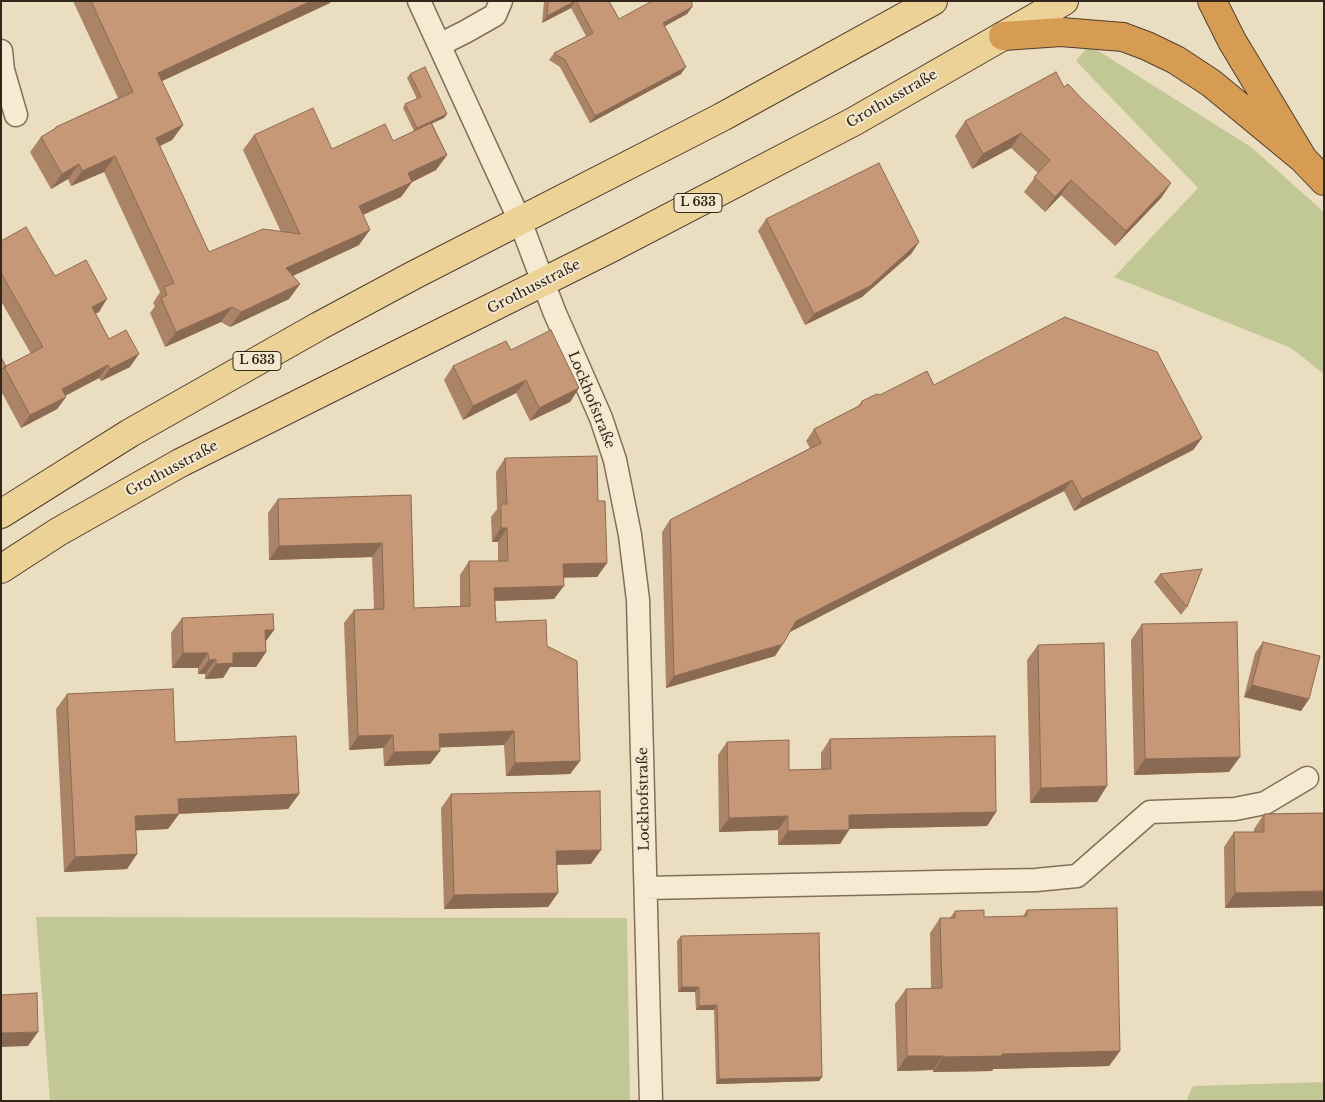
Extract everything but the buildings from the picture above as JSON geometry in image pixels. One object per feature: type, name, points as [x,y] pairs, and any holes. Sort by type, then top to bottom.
[{"type":"highway","points":[[1212,1],[1232,41],[1302,159]]},
{"type":"highway","points":[[1003,36],[1061,32],[1123,37],[1147,46],[1176,60],[1211,82],[1302,159],[1324,181]]},
{"type":"main road","name":"L 633","points":[[1,514],[130,433],[319,326],[730,113],[933,1]]},
{"type":"main road","name":"Grothusstraße","points":[[1,569],[58,532],[180,463],[543,282],[853,122],[1064,1]]},
{"type":"street","name":"Lockhofstraße","points":[[419,1],[520,221],[543,282],[601,418],[615,460],[630,535],[638,600],[651,1101]]},
{"type":"street","points":[[439,45],[495,14],[501,1]]},
{"type":"street","points":[[1,51],[3,70],[16,116]]},
{"type":"street","points":[[646,888],[1036,880],[1077,876],[1150,812],[1235,809],[1265,803],[1308,778]]},
{"type":"green space","points":[[1089,45],[1251,147],[1324,212],[1324,374],[1291,348],[1114,277],[1198,188],[1076,61]]},
{"type":"green space","points":[[36,917],[627,918],[630,1101],[50,1101]]},
{"type":"green space","points":[[1324,1082],[1324,1101],[1186,1101],[1193,1086]]}]
